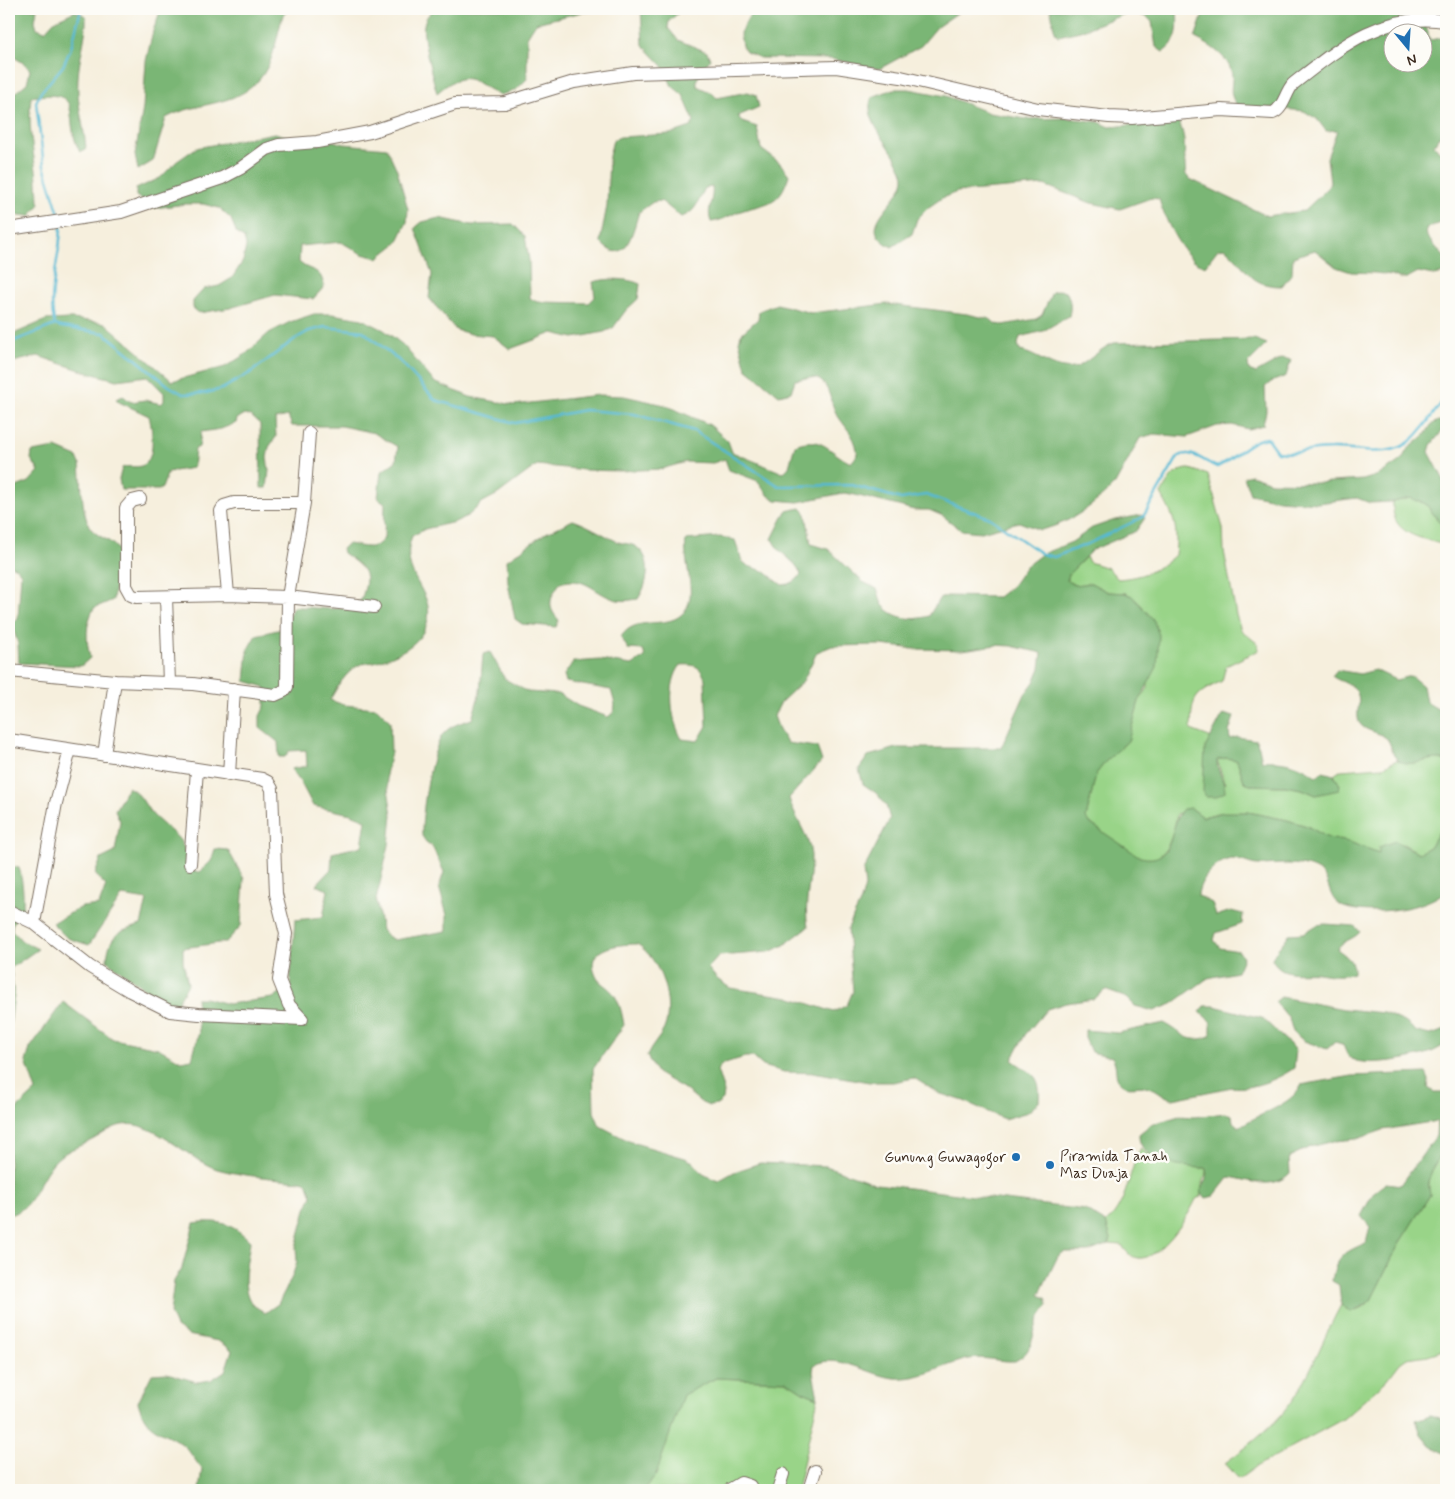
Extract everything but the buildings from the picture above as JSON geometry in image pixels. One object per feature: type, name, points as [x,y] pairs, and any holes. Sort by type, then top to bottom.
[{"type":"street","points":[[9,229],[121,212],[222,178],[241,168],[267,149],[279,145],[318,142],[370,132],[455,104],[505,102],[566,84],[633,73],[836,67],[901,77],[1038,109],[1110,117],[1132,118],[1221,110],[1274,113],[1280,109],[1286,92],[1293,84],[1343,45],[1365,33],[1416,21],[1446,21]]},
{"type":"street","points":[[9,671],[115,681],[169,683],[275,695],[284,692],[286,688],[288,597],[304,503],[308,433]]},
{"type":"street","points":[[140,499],[132,501],[126,508],[126,586],[131,595],[136,597],[228,595],[288,597],[374,607]]},
{"type":"street","points":[[228,595],[221,511],[224,506],[234,504],[304,503]]},
{"type":"street","points":[[166,597],[169,683]]},
{"type":"street","points":[[104,755],[115,681]]},
{"type":"street","points":[[229,775],[234,689]]},
{"type":"street","points":[[9,740],[268,782],[272,789],[276,894],[286,934],[279,980],[289,1005],[302,1019],[199,1014],[170,1010],[130,991],[90,967],[34,923],[9,911]]},
{"type":"street","points":[[34,923],[56,803],[70,750]]},
{"type":"street","points":[[190,864],[197,770]]},
{"type":"street","points":[[809,1490],[815,1472]]},
{"type":"street","points":[[778,1490],[783,1474]]},
{"type":"street","points":[[729,1490],[741,1483],[751,1485]]},
{"type":"green space","points":[[9,9],[37,9],[35,21],[37,28],[45,31],[54,21],[75,11],[86,16],[78,87],[86,148],[80,152],[75,139],[67,101],[60,97],[49,95],[31,97],[31,134],[40,204],[30,216],[9,214],[9,102],[13,100],[16,92],[27,83],[30,70],[25,64],[9,54]]},
{"type":"green space","points":[[161,9],[290,9],[283,15],[268,66],[255,84],[232,98],[178,112],[166,118],[153,161],[138,170],[135,155],[143,108],[146,61],[153,31]]},
{"type":"green space","points":[[435,9],[633,10],[582,12],[536,23],[527,37],[527,79],[516,90],[500,95],[470,79],[456,80],[437,93],[424,38],[425,22]]},
{"type":"green space","points":[[641,9],[683,9],[669,21],[668,28],[678,40],[707,52],[710,59],[697,79],[697,86],[712,93],[717,98],[748,92],[756,95],[759,107],[738,116],[742,122],[757,127],[761,149],[780,163],[789,175],[785,186],[776,199],[711,222],[709,213],[712,187],[705,188],[690,213],[681,217],[661,201],[653,202],[639,212],[627,244],[622,250],[616,252],[600,242],[607,206],[609,156],[613,140],[620,137],[670,134],[691,127],[694,121],[683,95],[672,86],[663,66],[643,45]]},
{"type":"green space","points":[[753,9],[963,9],[937,27],[921,46],[879,69],[831,59],[760,58],[746,52],[742,46],[740,33]]},
{"type":"green space","points":[[1050,9],[1177,9],[1177,33],[1169,48],[1163,52],[1156,47],[1152,22],[1147,17],[1130,12],[1080,31],[1058,36],[1054,29]]},
{"type":"green space","points":[[1205,9],[1425,9],[1426,22],[1382,22],[1382,72],[1432,72],[1432,40],[1446,37],[1446,126],[1434,145],[1439,151],[1446,154],[1446,220],[1426,229],[1427,237],[1446,259],[1446,273],[1433,275],[1418,272],[1407,278],[1399,278],[1392,275],[1351,272],[1336,267],[1315,250],[1293,257],[1292,273],[1282,286],[1270,285],[1255,279],[1225,248],[1218,249],[1205,266],[1197,263],[1190,257],[1176,238],[1165,217],[1159,199],[1151,198],[1120,209],[1091,203],[1044,185],[957,192],[942,198],[917,219],[912,234],[892,247],[881,239],[876,231],[877,223],[896,196],[904,176],[895,156],[874,123],[870,105],[872,97],[894,89],[909,89],[946,96],[989,113],[1026,119],[1068,118],[1099,122],[1110,127],[1131,125],[1137,121],[1176,117],[1184,138],[1186,175],[1190,179],[1267,216],[1304,211],[1327,189],[1330,182],[1327,158],[1337,130],[1326,131],[1317,119],[1304,111],[1274,108],[1251,110],[1236,104],[1231,93],[1232,73],[1226,60],[1208,45],[1195,38]]},
{"type":"green space","points":[[275,133],[295,139],[319,137],[344,144],[387,148],[397,170],[408,209],[407,222],[397,243],[378,258],[362,254],[341,242],[300,246],[299,262],[318,273],[323,280],[324,287],[313,299],[275,295],[230,308],[199,313],[193,308],[193,301],[204,289],[219,286],[232,278],[243,261],[246,246],[244,238],[237,234],[231,219],[219,208],[203,204],[186,204],[155,208],[136,196],[136,189],[160,178],[176,162],[196,148]]},
{"type":"green space","points":[[439,218],[472,225],[513,224],[525,236],[529,260],[530,298],[537,302],[589,303],[595,297],[593,282],[610,279],[640,284],[638,299],[626,310],[613,328],[604,332],[574,338],[553,333],[510,349],[493,336],[471,334],[456,330],[429,298],[432,274],[415,228],[422,222]]},
{"type":"green space","points":[[1060,290],[1067,293],[1070,304],[1069,316],[1043,331],[1020,337],[1018,344],[1020,351],[1063,368],[1077,367],[1114,343],[1254,339],[1267,344],[1248,363],[1249,370],[1256,373],[1283,358],[1291,360],[1286,376],[1271,382],[1265,387],[1266,411],[1263,425],[1248,429],[1232,425],[1217,426],[1187,437],[1154,434],[1140,438],[1115,484],[1107,492],[1081,513],[1061,523],[1040,530],[1019,522],[981,532],[961,530],[943,516],[929,510],[914,510],[844,493],[798,502],[776,500],[769,496],[758,481],[729,470],[725,459],[713,463],[686,462],[661,469],[620,471],[584,470],[537,465],[498,494],[483,502],[469,515],[455,522],[425,529],[412,536],[409,562],[427,602],[429,612],[424,631],[413,644],[399,653],[382,660],[361,664],[354,668],[342,680],[330,700],[344,705],[377,708],[390,721],[391,752],[386,775],[392,815],[389,845],[376,900],[382,930],[394,940],[447,931],[447,915],[439,887],[444,872],[432,846],[422,836],[423,813],[431,766],[439,741],[450,728],[472,719],[480,692],[483,654],[490,652],[505,679],[528,692],[559,694],[578,706],[608,717],[614,712],[615,704],[611,690],[566,682],[564,675],[573,662],[600,660],[632,665],[645,657],[643,650],[628,649],[621,637],[634,626],[674,619],[687,608],[690,599],[690,579],[686,559],[686,540],[720,537],[735,540],[742,561],[748,566],[764,571],[782,585],[795,581],[801,574],[772,539],[786,511],[801,508],[806,514],[811,544],[828,549],[863,582],[877,589],[882,604],[887,609],[897,616],[904,618],[923,618],[929,616],[939,599],[947,596],[998,597],[1012,586],[1026,566],[1042,554],[1072,542],[1092,528],[1115,520],[1142,515],[1145,518],[1136,531],[1092,550],[1069,574],[1067,581],[1075,585],[1091,583],[1108,592],[1125,593],[1132,596],[1153,619],[1159,635],[1157,667],[1139,701],[1128,741],[1106,761],[1096,774],[1086,818],[1091,824],[1140,857],[1152,858],[1166,850],[1178,816],[1183,809],[1191,808],[1203,817],[1224,812],[1248,812],[1287,820],[1307,826],[1328,838],[1349,842],[1379,853],[1379,847],[1395,841],[1419,853],[1430,847],[1442,827],[1446,825],[1446,891],[1425,903],[1412,907],[1385,911],[1358,910],[1347,908],[1336,902],[1321,873],[1307,866],[1291,864],[1255,865],[1232,859],[1220,863],[1209,872],[1201,884],[1198,896],[1212,903],[1216,916],[1231,911],[1243,914],[1242,924],[1216,933],[1214,940],[1220,948],[1239,951],[1243,958],[1237,972],[1208,978],[1172,1004],[1154,1011],[1135,1006],[1127,998],[1105,990],[1094,999],[1066,1003],[1047,1009],[1025,1035],[1012,1060],[1030,1072],[1037,1080],[1039,1102],[1028,1112],[1004,1119],[964,1101],[938,1093],[914,1078],[893,1082],[869,1082],[819,1073],[784,1072],[763,1066],[753,1057],[745,1057],[722,1064],[717,1070],[724,1092],[723,1100],[717,1105],[709,1106],[657,1073],[647,1056],[664,1029],[667,1018],[666,994],[659,970],[645,951],[637,944],[620,945],[604,950],[594,959],[593,967],[597,978],[617,999],[624,1025],[593,1069],[594,1112],[600,1126],[631,1142],[685,1158],[693,1162],[703,1174],[718,1181],[734,1172],[760,1163],[826,1166],[877,1184],[1085,1210],[1106,1223],[1111,1239],[1109,1244],[1088,1252],[1064,1252],[1058,1256],[1039,1295],[1046,1298],[1048,1305],[1036,1325],[1029,1348],[1015,1361],[969,1359],[914,1377],[905,1378],[885,1376],[844,1363],[823,1362],[814,1365],[813,1372],[818,1398],[803,1392],[786,1381],[716,1378],[683,1395],[656,1475],[643,1490],[199,1490],[202,1469],[182,1444],[158,1431],[149,1423],[141,1411],[138,1402],[152,1374],[167,1373],[197,1382],[211,1380],[225,1371],[232,1350],[218,1341],[188,1335],[176,1327],[170,1313],[174,1281],[182,1268],[194,1223],[218,1222],[225,1224],[237,1230],[250,1241],[245,1273],[246,1289],[252,1304],[265,1313],[278,1304],[292,1277],[297,1262],[296,1247],[306,1209],[312,1196],[307,1182],[250,1176],[217,1169],[146,1128],[122,1125],[110,1129],[89,1142],[68,1151],[56,1160],[25,1206],[18,1212],[9,1215],[9,1116],[36,1091],[26,1062],[30,1048],[63,1002],[113,1039],[158,1048],[181,1061],[192,1059],[199,1032],[196,998],[205,998],[228,1004],[273,998],[290,986],[295,920],[323,917],[328,890],[316,885],[331,869],[332,853],[362,846],[366,820],[351,814],[313,806],[291,769],[307,766],[306,750],[289,751],[285,757],[279,757],[278,742],[260,728],[260,716],[265,706],[265,687],[245,681],[248,649],[256,635],[282,629],[293,607],[336,609],[353,605],[361,600],[366,577],[357,563],[343,553],[342,549],[347,544],[372,547],[380,543],[384,538],[385,503],[378,498],[381,472],[396,461],[398,447],[374,433],[342,426],[292,426],[288,416],[275,419],[276,437],[269,447],[267,458],[269,470],[267,488],[261,488],[260,424],[251,416],[243,415],[237,419],[236,423],[221,429],[201,432],[199,447],[195,449],[193,468],[168,472],[162,488],[159,490],[121,490],[119,479],[122,468],[139,467],[146,463],[151,451],[152,436],[149,416],[116,399],[123,396],[131,402],[145,400],[161,404],[164,401],[164,393],[147,376],[117,380],[38,356],[9,363],[9,336],[46,320],[72,319],[105,323],[172,381],[225,367],[246,354],[269,333],[290,322],[314,314],[332,314],[362,319],[384,330],[403,345],[434,382],[470,397],[514,405],[598,395],[624,396],[665,405],[710,425],[728,441],[732,452],[783,473],[789,467],[795,445],[805,442],[819,443],[851,463],[856,456],[857,450],[854,440],[834,409],[825,385],[818,379],[795,380],[791,392],[779,395],[746,368],[739,341],[741,334],[758,319],[759,311],[777,304],[811,313],[887,304],[967,314],[990,319],[996,324],[1003,325],[1036,319],[1042,315],[1052,292]],"holes":[[[881,645],[916,649],[963,650],[996,645],[1011,646],[1042,653],[1040,668],[1034,682],[1025,694],[1001,748],[897,748],[868,756],[859,769],[863,784],[876,793],[886,805],[890,819],[863,871],[865,886],[861,901],[848,928],[853,991],[847,1005],[834,1012],[789,997],[730,988],[717,979],[708,968],[719,956],[769,952],[783,946],[808,927],[806,909],[810,873],[810,847],[789,798],[822,761],[817,747],[787,743],[779,730],[774,716],[781,702],[803,681],[817,652],[832,646]],[[681,665],[696,667],[701,671],[705,679],[707,726],[698,741],[682,739],[675,722],[672,702],[673,682]]]},
{"type":"green space","points":[[1438,421],[1444,422],[1443,430],[1431,445],[1429,452],[1446,484],[1446,531],[1426,504],[1410,498],[1393,502],[1370,503],[1357,498],[1318,503],[1279,500],[1250,494],[1244,477],[1251,475],[1271,482],[1316,483],[1363,480],[1379,475],[1397,463],[1403,458],[1406,451],[1425,435],[1431,425]]},
{"type":"green space","points":[[56,448],[77,457],[80,464],[84,508],[88,524],[95,533],[113,544],[119,551],[113,600],[94,608],[87,632],[90,658],[81,666],[19,663],[18,644],[12,624],[18,618],[21,574],[17,568],[9,565],[9,490],[29,482],[39,471],[31,459],[32,452]]},
{"type":"green space","points":[[1190,469],[1208,475],[1223,528],[1224,551],[1236,615],[1241,630],[1258,644],[1259,650],[1226,666],[1222,681],[1200,694],[1196,698],[1192,710],[1191,730],[1212,738],[1205,748],[1225,784],[1217,760],[1226,758],[1237,760],[1244,781],[1250,785],[1285,786],[1302,789],[1316,795],[1340,785],[1334,775],[1341,770],[1383,767],[1397,760],[1410,762],[1440,759],[1446,761],[1446,825],[1442,827],[1430,847],[1419,853],[1403,844],[1379,853],[1349,842],[1328,838],[1307,826],[1287,820],[1248,812],[1217,813],[1203,817],[1191,808],[1177,814],[1174,830],[1167,847],[1156,858],[1149,859],[1135,854],[1098,829],[1086,818],[1096,774],[1106,761],[1128,741],[1139,701],[1148,688],[1143,607],[1132,596],[1125,593],[1108,592],[1091,583],[1075,585],[1067,581],[1069,574],[1086,557],[1089,562],[1108,568],[1118,579],[1134,577],[1149,572],[1169,561],[1175,555],[1176,530],[1170,510],[1161,494],[1175,474],[1179,471]]},
{"type":"green space","points":[[1410,498],[1426,504],[1446,531],[1446,542],[1436,543],[1419,538],[1401,528],[1395,517],[1393,502]]},
{"type":"green space","points":[[573,520],[616,541],[635,546],[641,551],[647,564],[646,579],[642,593],[638,599],[620,600],[576,581],[560,583],[551,602],[552,611],[559,620],[556,627],[522,624],[515,619],[508,583],[507,560],[546,533]]},
{"type":"green space","points":[[1337,670],[1360,674],[1375,670],[1396,680],[1411,676],[1423,686],[1426,702],[1446,714],[1446,761],[1435,759],[1408,763],[1398,760],[1385,737],[1361,725],[1358,718],[1359,701],[1357,693],[1350,685],[1332,676]]},
{"type":"green space","points":[[1223,714],[1234,717],[1229,732],[1230,739],[1237,737],[1256,740],[1262,761],[1290,763],[1316,776],[1323,772],[1334,775],[1340,785],[1339,790],[1316,795],[1302,789],[1285,786],[1250,785],[1244,781],[1237,760],[1226,758],[1217,760],[1225,792],[1215,797],[1206,797],[1203,791],[1205,748]]},
{"type":"green space","points":[[128,787],[140,796],[153,815],[182,843],[189,871],[200,872],[211,861],[215,849],[228,850],[244,879],[241,926],[226,942],[183,948],[183,961],[188,984],[176,1005],[159,999],[107,961],[112,940],[120,933],[141,925],[147,900],[122,896],[89,945],[67,938],[52,923],[82,907],[99,905],[106,886],[95,874],[101,859],[115,852],[120,821],[115,810]]},
{"type":"green space","points":[[9,866],[19,868],[23,895],[23,906],[14,921],[12,930],[22,941],[38,949],[11,968],[14,996],[9,1033]]},
{"type":"green space","points":[[1317,925],[1355,926],[1360,932],[1337,949],[1351,962],[1353,973],[1335,975],[1292,972],[1281,969],[1276,965],[1272,959],[1289,934],[1304,933]]},
{"type":"green space","points":[[1281,997],[1344,1009],[1384,1013],[1405,1022],[1417,1032],[1430,1035],[1446,1030],[1446,1044],[1429,1053],[1401,1060],[1364,1062],[1355,1060],[1348,1056],[1342,1044],[1335,1042],[1327,1049],[1304,1041],[1293,1032],[1289,1018],[1275,1002]]},
{"type":"green space","points":[[1205,1006],[1214,1006],[1262,1018],[1296,1050],[1294,1068],[1273,1080],[1256,1085],[1232,1087],[1173,1099],[1149,1087],[1122,1085],[1118,1080],[1112,1057],[1091,1052],[1085,1038],[1085,1030],[1118,1033],[1164,1023],[1186,1037],[1196,1039],[1211,1036],[1211,1022],[1200,1012]]},
{"type":"green space","points":[[1426,1073],[1429,1080],[1428,1088],[1434,1092],[1446,1092],[1446,1147],[1438,1158],[1428,1181],[1430,1195],[1400,1242],[1371,1300],[1351,1312],[1341,1305],[1339,1285],[1332,1281],[1338,1261],[1346,1253],[1366,1243],[1370,1227],[1361,1216],[1374,1192],[1386,1183],[1401,1185],[1436,1136],[1437,1121],[1383,1130],[1357,1139],[1334,1141],[1310,1147],[1289,1157],[1290,1173],[1276,1182],[1261,1183],[1229,1177],[1214,1196],[1206,1198],[1201,1192],[1207,1178],[1206,1168],[1164,1161],[1146,1151],[1140,1143],[1139,1134],[1150,1125],[1179,1116],[1194,1117],[1225,1113],[1232,1115],[1233,1122],[1239,1127],[1282,1104],[1297,1092],[1301,1085],[1352,1076]]},
{"type":"green space","points":[[1446,1147],[1446,1349],[1428,1355],[1407,1358],[1400,1363],[1387,1380],[1343,1419],[1257,1466],[1239,1479],[1225,1463],[1264,1432],[1290,1404],[1309,1372],[1341,1305],[1351,1312],[1365,1306],[1371,1300],[1400,1242],[1430,1195],[1428,1181],[1438,1158]]},
{"type":"green space","points":[[1141,1148],[1147,1154],[1199,1168],[1206,1168],[1202,1196],[1196,1199],[1184,1221],[1164,1245],[1153,1254],[1142,1258],[1131,1256],[1122,1245],[1109,1244],[1111,1239],[1106,1223],[1119,1206]]},
{"type":"green space","points":[[716,1378],[786,1381],[803,1392],[818,1398],[797,1490],[643,1490],[656,1474],[682,1395]]},
{"type":"green space","points":[[1430,1415],[1446,1420],[1446,1454],[1430,1445],[1421,1434],[1416,1420]]},
{"type":"waterway","points":[[60,217],[44,166],[36,102],[41,92],[63,66],[71,48],[81,9]]},
{"type":"waterway","points":[[55,325],[52,300],[61,225]]},
{"type":"waterway","points":[[9,343],[55,325],[104,333],[169,386],[183,394],[206,393],[222,389],[250,373],[295,339],[309,331],[325,327],[363,331],[403,364],[435,400],[515,423],[585,410],[634,414],[694,431],[779,486],[852,485],[901,499],[926,495],[990,518],[1042,554],[1054,557],[1088,544],[1143,517],[1178,457],[1188,454],[1193,455],[1217,467],[1253,442],[1267,438],[1277,452],[1284,453],[1331,449],[1374,451],[1395,449],[1417,435],[1446,397]]},
{"type":"place","name":"Gunung Guwagogor","points":[[1016,1157]]},
{"type":"place","name":"Piramida Tanah Mas Duaja","points":[[1050,1165]]}]
